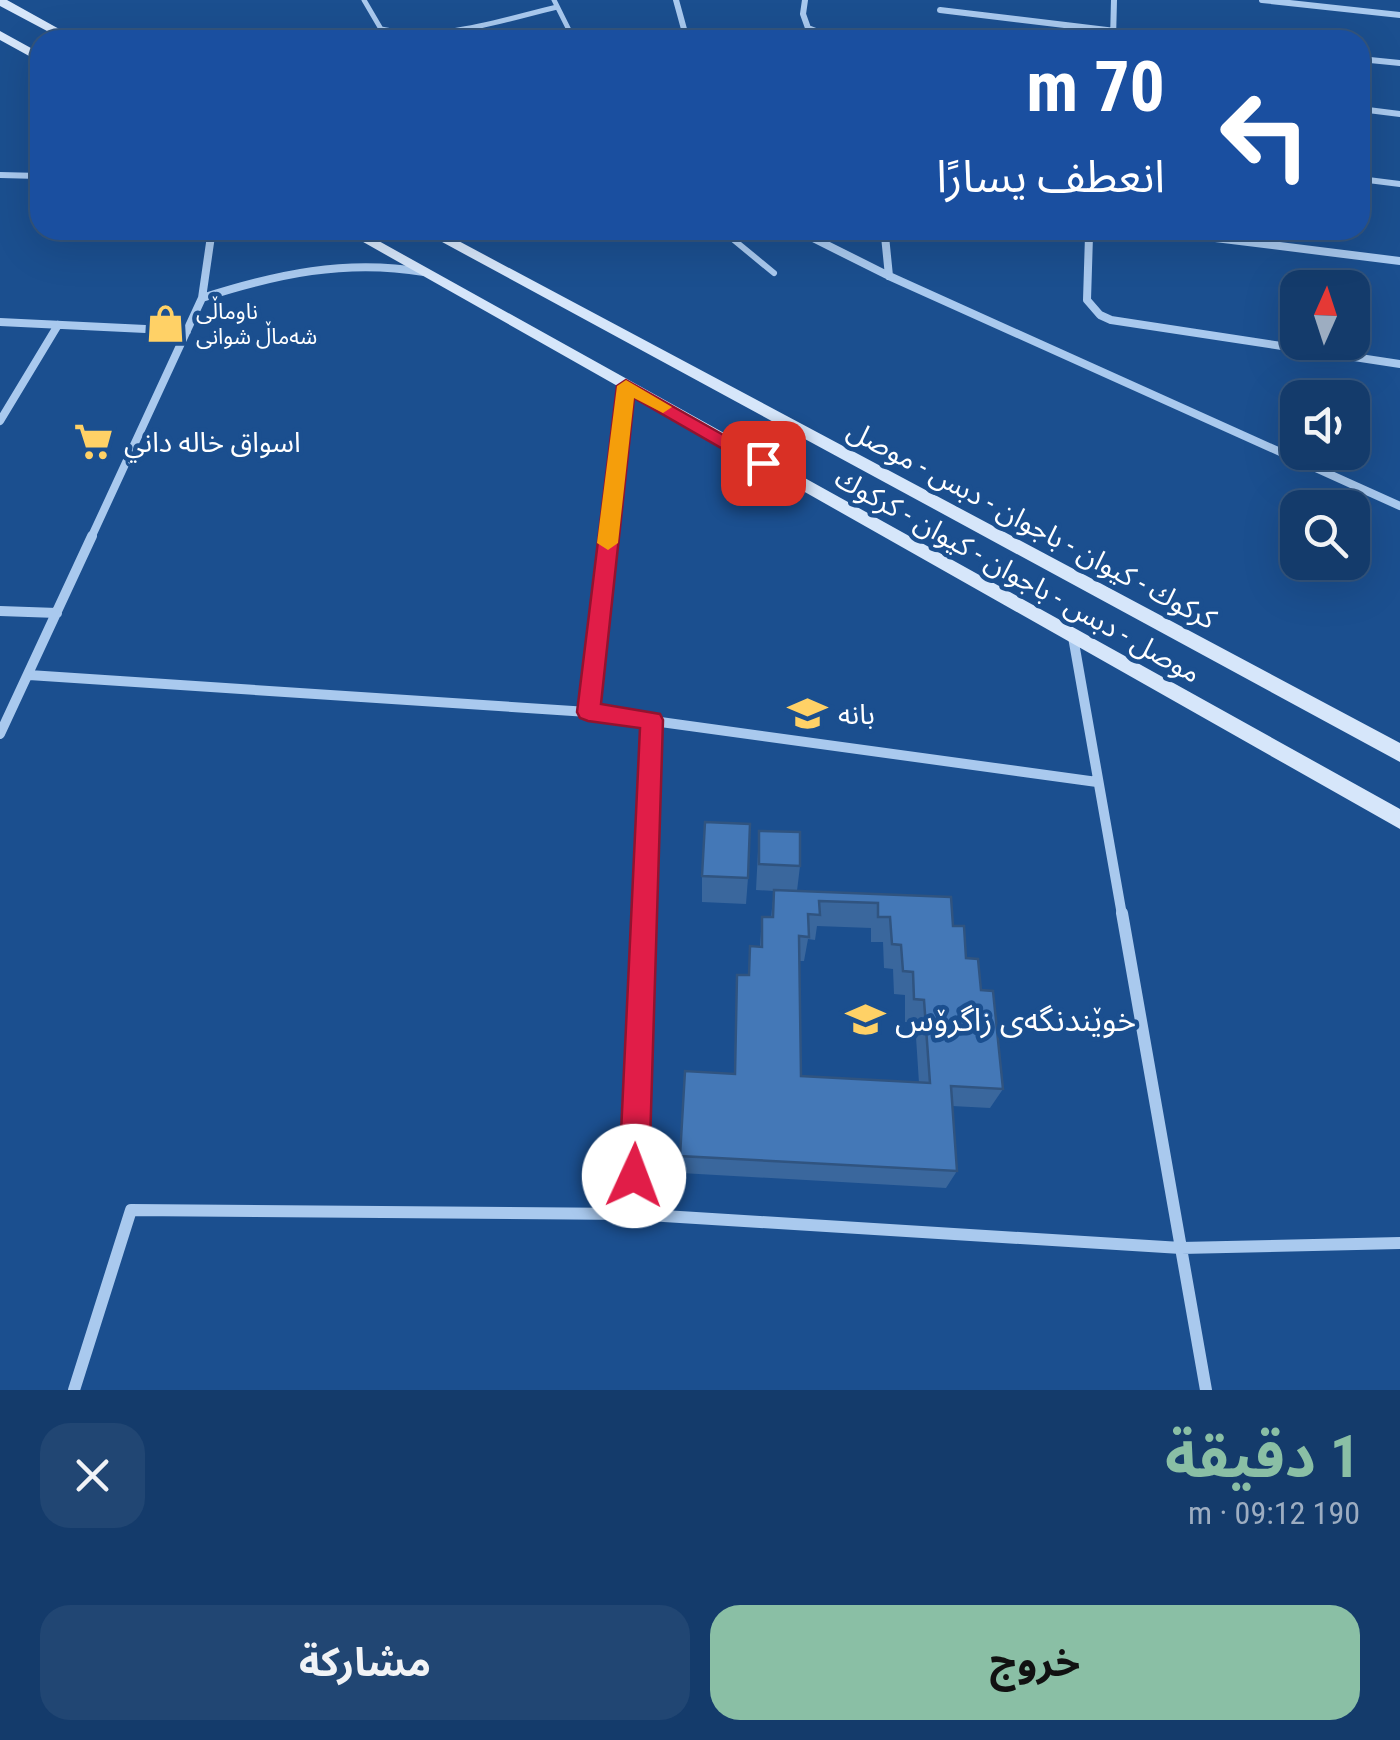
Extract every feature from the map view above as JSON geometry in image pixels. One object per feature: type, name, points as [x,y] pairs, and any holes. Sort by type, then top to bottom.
[{"type":"main road","points":[[0,1],[54,30]]},
{"type":"main road","points":[[0,35],[30,52]]},
{"type":"main road","name":"موصل - دبس - باجوان - كيوان - كركوك","points":[[367,240],[1400,820]]},
{"type":"main road","name":"كركوك - كيوان - باجوان - دبس - موصل","points":[[446,240],[1400,754]]},
{"type":"street","points":[[676,0],[684,30]]},
{"type":"street","points":[[804,0],[803,14],[808,28],[813,30]]},
{"type":"street","points":[[1113,30],[1114,0]]},
{"type":"street","points":[[1262,0],[1400,15]]},
{"type":"street","points":[[940,10],[1073,30]]},
{"type":"street","points":[[1370,60],[1400,64]]},
{"type":"street","points":[[1370,110],[1400,114]]},
{"type":"street","points":[[0,175],[30,176]]},
{"type":"street","points":[[1370,180],[1400,184]]},
{"type":"street","points":[[0,734],[202,298],[211,240]]},
{"type":"street","points":[[817,240],[1400,506]]},
{"type":"street","points":[[885,240],[889,276]]},
{"type":"street","points":[[1089,240],[1087,300],[1100,315],[1111,320],[1400,364]]},
{"type":"street","points":[[1233,240],[1400,260]]},
{"type":"street","points":[[202,298],[323,264],[385,264],[424,272]]},
{"type":"street","points":[[0,322],[187,331]]},
{"type":"street","points":[[0,421],[58,325]]},
{"type":"street","points":[[588,712],[626,386]]},
{"type":"street","points":[[0,611],[57,613]]},
{"type":"street","points":[[1073,638],[1206,1390]]},
{"type":"street","points":[[29,674],[588,712],[1097,782]]},
{"type":"street","points":[[632,1214],[652,720]]},
{"type":"street","points":[[74,1390],[132,1210],[632,1214],[1181,1248],[1400,1243]]},
{"type":"lane","points":[[364,0],[384,30]]},
{"type":"lane","points":[[554,0],[569,30]]},
{"type":"lane","points":[[453,30],[558,7]]},
{"type":"lane","points":[[734,240],[774,274]]},
{"type":"building","points":[[705,822],[750,824],[748,878],[702,876]]},
{"type":"building","points":[[759,831],[800,832],[800,866],[759,864]]},
{"type":"building","points":[[774,890],[951,897],[953,926],[964,926],[966,958],[978,959],[981,990],[993,991],[1003,1089],[951,1086],[957,1171],[680,1156],[685,1071],[735,1074],[737,975],[749,975],[750,946],[762,947],[762,917],[773,917]],"holes":[[[819,901],[878,903],[878,917],[890,917],[892,944],[901,945],[903,971],[913,972],[914,999],[924,1000],[930,1083],[801,1076],[799,936],[809,937],[808,914],[820,915]]]},
{"type":"slow traffic","points":[[608,543],[626,386],[663,407]]},
{"type":"place","name":"ناوماڵی شەماڵ شوانی","points":[[166,324]]},
{"type":"place","name":"اسواق خاله داني","points":[[94,442]]},
{"type":"place","name":"بانە","points":[[808,714]]},
{"type":"place","name":"خوێندنگەی زاگرۆس","points":[[865,1020]]},
{"type":"route","points":[[634,1176],[652,720],[588,712],[626,386],[763,463]]}]
